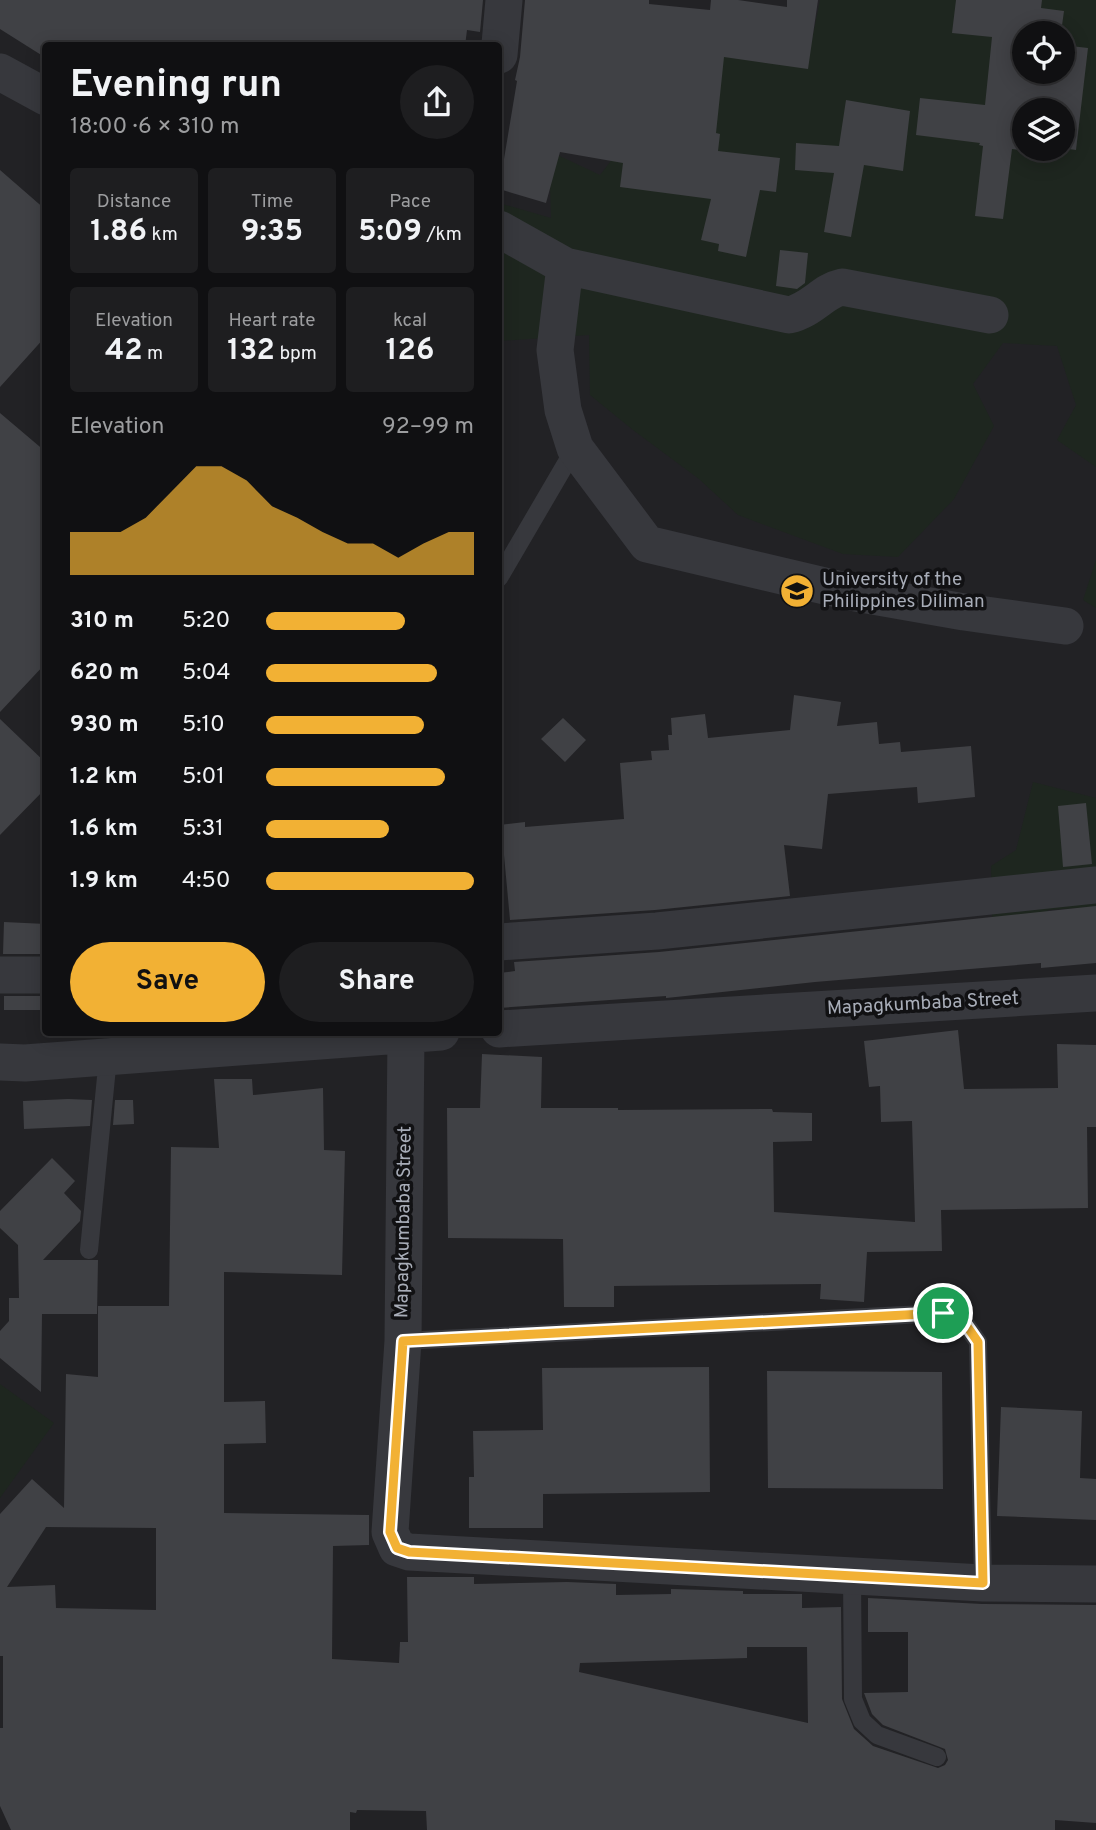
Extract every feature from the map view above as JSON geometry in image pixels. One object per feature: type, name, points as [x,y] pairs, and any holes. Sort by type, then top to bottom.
[{"type":"street","points":[[500,42],[504,0]]},
{"type":"street","points":[[0,72],[42,95]]},
{"type":"street","points":[[502,231],[565,266],[789,315],[804,312],[833,289],[842,288],[990,315]]},
{"type":"street","points":[[565,266],[555,350],[563,410],[575,448],[647,544],[850,592],[1065,626]]},
{"type":"street","points":[[502,942],[657,931],[1096,885]]},
{"type":"street","points":[[0,975],[42,975]]},
{"type":"street","name":"Mapagkumbaba Street","points":[[502,1029],[1096,993]]},
{"type":"street","name":"Mapagkumbaba Street","points":[[0,1062],[25,1063],[396,1036]]},
{"type":"street","name":"Mapagkumbaba Street","points":[[423,1036],[390,1532],[397,1548],[409,1552],[983,1583],[1096,1584]]},
{"type":"lane","points":[[502,573],[575,448]]},
{"type":"lane","points":[[89,1250],[108,1057]]},
{"type":"lane","points":[[403,1341],[943,1313],[964,1322],[978,1342],[983,1583]]},
{"type":"lane","points":[[852,1575],[853,1699],[862,1721],[877,1735],[937,1757]]},
{"type":"shaded area","name":"University of the Philippines Diliman","points":[[0,0],[1096,0],[1096,1830],[0,1830]]},
{"type":"shaded area","points":[[820,0],[1096,0],[1096,467],[1057,440],[1076,405],[1057,346],[1003,343],[973,384],[994,426],[954,499],[898,557],[843,554],[738,515],[699,479],[590,395],[589,335],[502,341],[502,204],[551,218],[549,151],[600,175],[638,126],[652,37],[808,59]]},
{"type":"shaded area","points":[[1096,560],[1096,608],[1083,600]]},
{"type":"shaded area","points":[[1033,782],[1096,798],[1096,907],[1048,910],[1036,956],[993,954],[991,866],[1016,850]]},
{"type":"shaded area","points":[[0,1384],[54,1423],[0,1498]]},
{"type":"building","points":[[0,0],[483,0],[480,32],[467,30],[466,42],[42,42],[42,55],[0,29]]},
{"type":"building","points":[[525,0],[649,0],[649,4],[710,10],[711,0],[738,0],[787,7],[787,0],[818,0],[808,69],[724,57],[716,133],[720,134],[718,151],[780,158],[776,192],[760,190],[746,257],[718,251],[719,244],[701,240],[711,199],[620,187],[623,163],[560,152],[546,203],[502,190],[502,171],[520,57]]},
{"type":"building","points":[[956,0],[1042,0],[1041,8],[1064,11],[1063,21],[1012,21],[1012,84],[1075,84],[1075,46],[1088,48],[1076,150],[1075,98],[1012,98],[1012,149],[1003,219],[975,216],[983,146],[979,145],[980,143],[916,135],[920,98],[985,105],[992,37],[952,33]]},
{"type":"building","points":[[846,100],[910,111],[903,171],[864,165],[851,237],[824,232],[834,173],[795,170],[796,143],[839,146]]},
{"type":"building","points":[[0,170],[42,207],[42,340],[0,387]]},
{"type":"building","points":[[780,250],[808,253],[805,283],[797,289],[776,286]]},
{"type":"building","points":[[0,413],[42,449],[42,667],[0,712]]},
{"type":"building","points":[[794,695],[841,702],[837,726],[877,722],[879,744],[900,742],[901,752],[971,746],[975,797],[918,803],[917,787],[828,794],[822,849],[784,845],[790,896],[655,910],[510,920],[502,855],[502,825],[525,822],[525,827],[624,819],[620,763],[652,760],[651,751],[669,750],[671,718],[705,714],[708,738],[790,730]]},
{"type":"building","points":[[563,718],[586,740],[565,762],[541,739]]},
{"type":"building","points":[[0,719],[42,759],[42,792],[0,835]]},
{"type":"building","points":[[1086,803],[1092,864],[1063,867],[1058,806]]},
{"type":"building","points":[[1096,906],[1096,963],[1041,968],[1041,963],[666,998],[502,1008],[502,973],[515,971],[514,962],[659,952]]},
{"type":"building","points":[[4,922],[42,924],[42,954],[3,954]]},
{"type":"building","points":[[4,996],[42,996],[42,1010],[4,1010]]},
{"type":"building","points":[[958,1030],[964,1089],[1058,1088],[1057,1044],[1096,1045],[1096,1127],[1087,1127],[1088,1208],[941,1210],[942,1251],[867,1252],[864,1302],[820,1299],[821,1284],[614,1286],[614,1307],[564,1307],[563,1239],[448,1238],[447,1108],[480,1108],[482,1054],[542,1057],[541,1108],[772,1109],[773,1112],[812,1113],[812,1141],[773,1142],[774,1212],[915,1222],[912,1121],[881,1122],[880,1086],[869,1087],[864,1041]]},
{"type":"building","points":[[214,1079],[252,1079],[253,1095],[323,1088],[324,1150],[345,1151],[342,1275],[224,1272],[224,1402],[265,1401],[266,1443],[224,1444],[224,1513],[369,1515],[369,1545],[333,1546],[332,1659],[399,1663],[400,1642],[408,1642],[407,1577],[474,1577],[474,1584],[616,1584],[616,1595],[671,1594],[671,1589],[743,1591],[743,1594],[802,1594],[802,1608],[841,1607],[842,1699],[854,1729],[873,1746],[938,1768],[948,1760],[945,1749],[883,1725],[872,1714],[864,1693],[908,1692],[908,1632],[868,1632],[868,1598],[982,1604],[1096,1605],[1096,1823],[1055,1820],[1055,1830],[427,1830],[426,1811],[357,1810],[356,1813],[350,1812],[350,1830],[11,1830],[0,1806],[3,1656],[0,1656],[0,1514],[32,1479],[64,1508],[66,1374],[98,1377],[98,1306],[169,1306],[171,1147],[219,1148]],"holes":[[[46,1527],[156,1528],[156,1610],[56,1608],[55,1585],[7,1587]],[[747,1647],[807,1647],[808,1723],[579,1672],[580,1663],[747,1658]]]},
{"type":"building","points":[[92,1100],[90,1126],[24,1129],[23,1101]]},
{"type":"building","points":[[115,1100],[133,1100],[134,1124],[113,1125]]},
{"type":"building","points":[[52,1158],[75,1181],[64,1193],[81,1211],[80,1221],[43,1260],[98,1260],[97,1314],[42,1314],[41,1392],[0,1358],[0,1331],[9,1321],[9,1298],[19,1298],[18,1245],[0,1228],[0,1211]]},
{"type":"building","points":[[709,1367],[710,1492],[543,1494],[543,1528],[469,1528],[469,1477],[474,1477],[473,1431],[543,1430],[542,1368]]},
{"type":"building","points":[[767,1371],[942,1372],[943,1489],[768,1488]]},
{"type":"building","points":[[1001,1407],[1082,1411],[1080,1478],[1096,1479],[1096,1520],[997,1516]]},
{"type":"place","name":"University of the Philippines Diliman","points":[[797,591]]},
{"type":"route","points":[[943,1313],[964,1322],[978,1342],[983,1583],[409,1552],[397,1548],[390,1532],[403,1341],[943,1313]]}]
